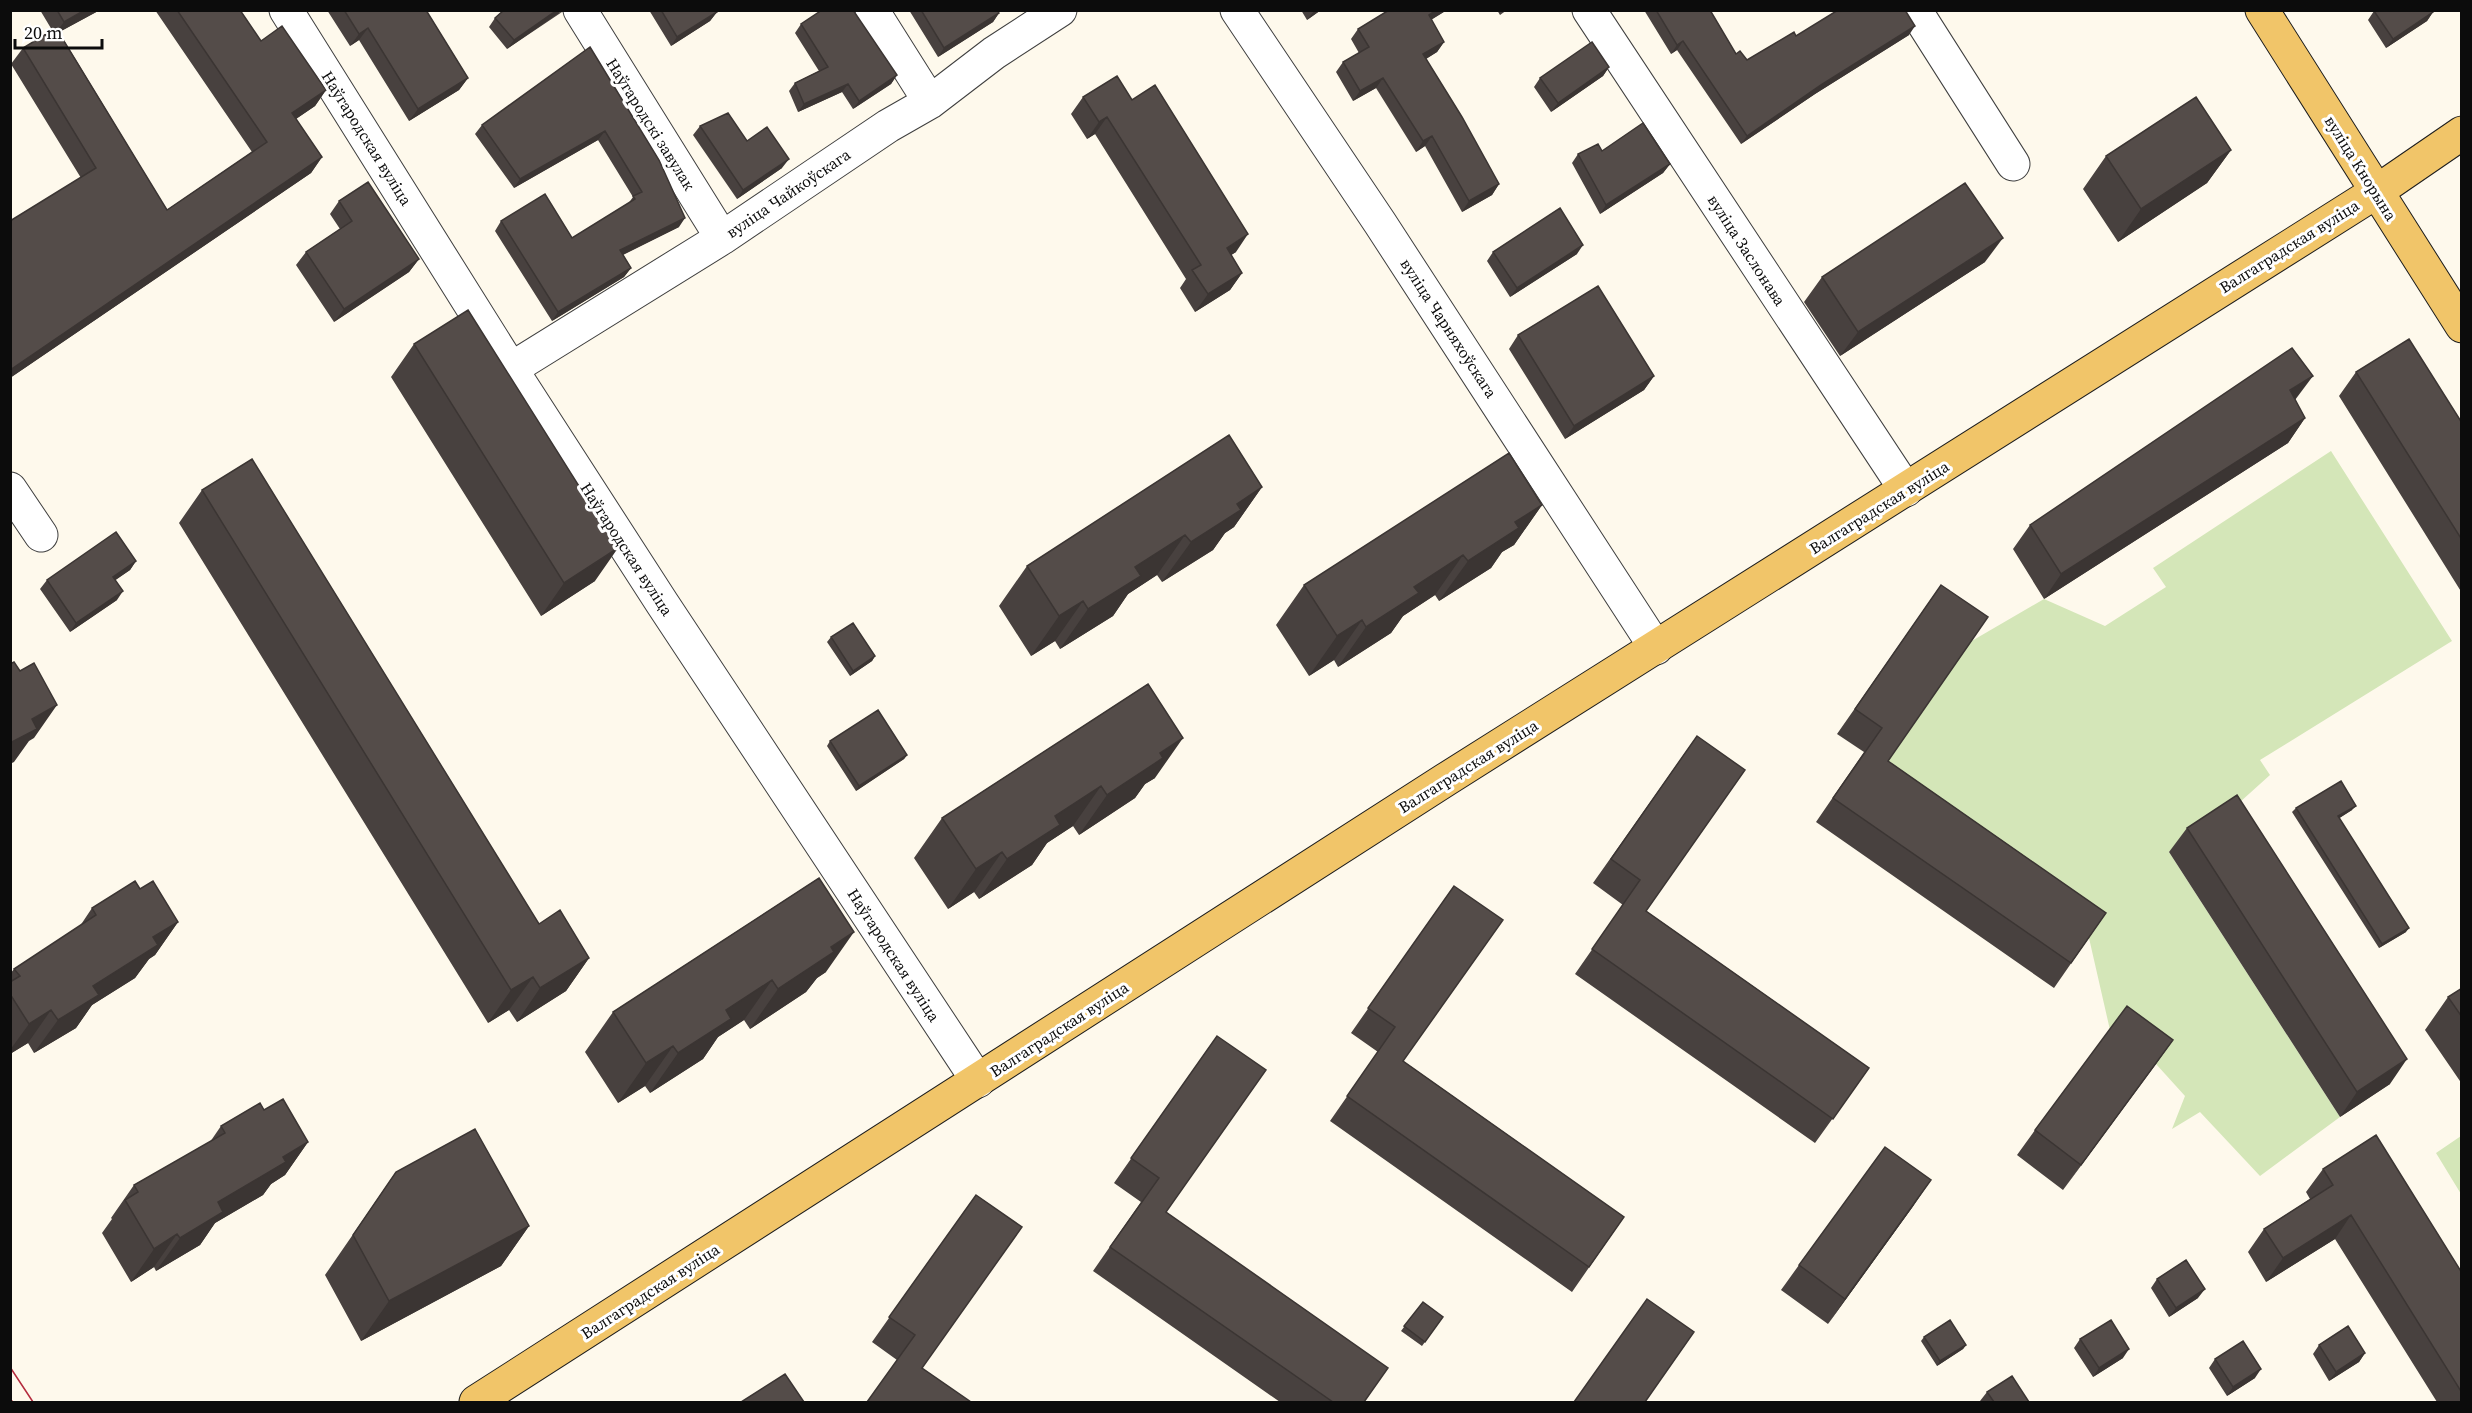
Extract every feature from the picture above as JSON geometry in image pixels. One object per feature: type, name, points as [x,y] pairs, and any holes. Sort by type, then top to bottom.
[{"type":"main road","name":"вуліца Кнорына","points":[[2262,10],[2462,326]]},
{"type":"main road","name":"Валгаградская вуліца","points":[[476,1402],[1445,780],[2376,192],[2462,133]]},
{"type":"street","name":"Наўгародская вуліца","points":[[286,10],[510,369],[978,1081]]},
{"type":"street","name":"Наўгародскі завулак","points":[[580,10],[722,238]]},
{"type":"street","points":[[872,10],[930,102]]},
{"type":"street","name":"вуліца Чайкоўскага","points":[[510,369],[722,238],[888,126],[930,102],[994,53],[1060,10]]},
{"type":"street","name":"вуліца Чарняхоўскага","points":[[1238,10],[1380,223],[1656,648]]},
{"type":"street","name":"вуліца Заслонава","points":[[1589,10],[1906,490]]},
{"type":"street","points":[[1915,10],[2013,164]]},
{"type":"street","points":[[10,489],[41,535]]},
{"type":"green space","points":[[2331,451],[2452,641],[2260,760],[2270,775],[2220,820],[2169,852],[2340,1117],[2260,1176],[2200,1112],[2172,1129],[2185,1096],[2156,1064],[2110,1030],[2089,938],[1884,766],[1970,642],[2044,599],[2105,626],[2166,587],[2153,568]]},
{"type":"green space","points":[[2461,1136],[2461,1194],[2436,1153]]},
{"type":"building","points":[[57,10],[85,10],[64,22]]},
{"type":"building","points":[[177,10],[240,10],[261,41],[282,26],[326,90],[292,113],[322,157],[10,370],[10,221],[96,168],[23,48],[56,28],[167,210],[267,142]]},
{"type":"building","points":[[344,10],[426,10],[468,78],[418,109],[368,28],[359,34]]},
{"type":"building","points":[[504,10],[557,10],[514,40],[495,18]]},
{"type":"building","points":[[661,10],[716,10],[717,12],[677,37]]},
{"type":"building","points":[[822,10],[853,10],[897,75],[859,101],[848,84],[804,104],[795,83],[828,67],[801,24]]},
{"type":"building","points":[[921,10],[997,10],[999,13],[944,48]]},
{"type":"building","points":[[1389,10],[1436,10],[1429,15],[1444,42],[1423,54],[1462,117],[1499,184],[1469,201],[1432,136],[1423,141],[1383,78],[1360,91],[1343,62],[1369,47],[1358,29]]},
{"type":"building","points":[[1656,10],[1710,10],[1736,54],[1740,51],[1747,60],[1794,32],[1796,36],[1838,10],[1905,10],[1915,26],[1821,85],[1747,136],[1683,41],[1677,45]]},
{"type":"building","points":[[2375,10],[2432,10],[2433,12],[2393,39]]},
{"type":"building","points":[[1592,42],[1609,67],[1558,103],[1540,78]]},
{"type":"building","points":[[590,47],[659,160],[685,218],[620,250],[631,268],[558,312],[501,221],[545,194],[572,238],[635,199],[633,196],[642,192],[605,131],[520,179],[482,125]]},
{"type":"building","points":[[1117,76],[1132,100],[1155,85],[1248,234],[1227,248],[1242,273],[1208,294],[1192,270],[1201,265],[1107,117],[1099,122],[1083,97]]},
{"type":"building","points":[[2196,97],[2231,150],[2141,209],[2106,156]]},
{"type":"building","points":[[728,113],[747,141],[767,127],[789,159],[743,190],[700,126]]},
{"type":"building","points":[[1643,123],[1670,164],[1606,205],[1578,154],[1598,144],[1602,151]]},
{"type":"building","points":[[368,182],[419,259],[344,309],[306,252],[352,221],[339,201]]},
{"type":"building","points":[[1965,183],[2003,238],[1858,332],[1822,277]]},
{"type":"building","points":[[1560,208],[1583,245],[1517,288],[1493,252]]},
{"type":"building","points":[[1598,286],[1654,376],[1574,426],[1518,335]]},
{"type":"building","points":[[468,310],[618,548],[564,583],[414,344]]},
{"type":"building","points":[[2409,339],[2462,423],[2462,540],[2356,372]]},
{"type":"building","points":[[2292,348],[2313,376],[2290,390],[2305,418],[2061,574],[2030,525]]},
{"type":"building","points":[[1229,435],[1262,487],[1237,504],[1241,510],[1191,542],[1185,535],[1135,567],[1141,576],[1088,609],[1083,601],[1059,616],[1027,566]]},
{"type":"building","points":[[1509,453],[1542,505],[1515,522],[1519,528],[1468,561],[1463,555],[1414,587],[1419,593],[1366,627],[1362,620],[1337,636],[1304,585]]},
{"type":"building","points":[[252,459],[539,924],[560,910],[589,958],[540,988],[533,977],[511,990],[202,490]]},
{"type":"building","points":[[116,532],[136,561],[113,577],[123,591],[76,623],[47,580]]},
{"type":"building","points":[[1941,585],[1988,617],[1888,761],[2106,913],[2071,963],[1833,798],[1882,728],[1855,709]]},
{"type":"building","points":[[853,623],[875,656],[853,671],[831,637]]},
{"type":"building","points":[[14,662],[20,671],[34,663],[57,705],[32,719],[37,729],[10,743],[10,664]]},
{"type":"building","points":[[1148,684],[1183,738],[1160,753],[1163,758],[1107,795],[1101,786],[1055,816],[1060,825],[1007,859],[1002,852],[976,869],[942,818]]},
{"type":"building","points":[[878,710],[907,755],[859,786],[830,741]]},
{"type":"building","points":[[1697,736],[1745,770],[1646,911],[1869,1068],[1833,1119],[1592,949],[1640,880],[1611,859]]},
{"type":"building","points":[[2341,781],[2356,806],[2338,816],[2409,928],[2382,944],[2296,808]]},
{"type":"building","points":[[2237,795],[2407,1059],[2357,1092],[2187,828]]},
{"type":"building","points":[[819,878],[854,932],[831,947],[834,952],[778,989],[772,980],[726,1010],[731,1019],[678,1053],[673,1046],[646,1063],[613,1012]]},
{"type":"building","points":[[135,881],[140,889],[153,881],[178,922],[153,937],[158,945],[93,986],[99,995],[58,1020],[51,1010],[29,1024],[10,994],[10,982],[20,976],[14,969],[96,915],[92,908]]},
{"type":"building","points":[[1454,886],[1503,920],[1403,1061],[1624,1217],[1589,1267],[1347,1096],[1395,1027],[1368,1008]]},
{"type":"building","points":[[2462,988],[2462,1017],[2448,997]]},
{"type":"building","points":[[2127,1006],[2173,1040],[2081,1165],[2035,1130]]},
{"type":"building","points":[[1217,1036],[1266,1070],[1166,1212],[1388,1368],[1364,1402],[1333,1402],[1110,1247],[1159,1178],[1131,1158]]},
{"type":"building","points":[[283,1099],[308,1142],[283,1157],[286,1162],[218,1202],[223,1212],[180,1238],[177,1234],[154,1249],[125,1200],[138,1192],[134,1185],[225,1133],[221,1126],[260,1103],[264,1110]]},
{"type":"building","points":[[475,1129],[529,1226],[389,1301],[353,1235],[396,1172]]},
{"type":"building","points":[[2376,1135],[2462,1273],[2462,1393],[2351,1215],[2283,1258],[2264,1229],[2333,1185],[2323,1169]]},
{"type":"building","points":[[1885,1147],[1931,1180],[1845,1299],[1799,1265]]},
{"type":"building","points":[[976,1195],[1022,1227],[922,1368],[971,1402],[867,1402],[915,1335],[889,1317]]},
{"type":"building","points":[[2186,1260],[2205,1289],[2176,1308],[2157,1279]]},
{"type":"building","points":[[1647,1299],[1694,1332],[1645,1402],[1574,1402]]},
{"type":"building","points":[[1423,1302],[1443,1317],[1425,1342],[1404,1326]]},
{"type":"building","points":[[1950,1320],[1966,1345],[1940,1361],[1924,1337]]},
{"type":"building","points":[[2111,1320],[2129,1349],[2099,1368],[2080,1339]]},
{"type":"building","points":[[2348,1326],[2365,1353],[2336,1372],[2319,1345]]},
{"type":"building","points":[[2243,1341],[2261,1369],[2233,1387],[2215,1359]]},
{"type":"building","points":[[785,1374],[804,1402],[741,1402]]},
{"type":"building","points":[[2012,1376],[2029,1402],[1994,1402],[1987,1392]]},
{"type":"tram line","points":[[10,1367],[33,1402]]},
{"type":"tram line","points":[[10,1399],[13,1402]]}]
